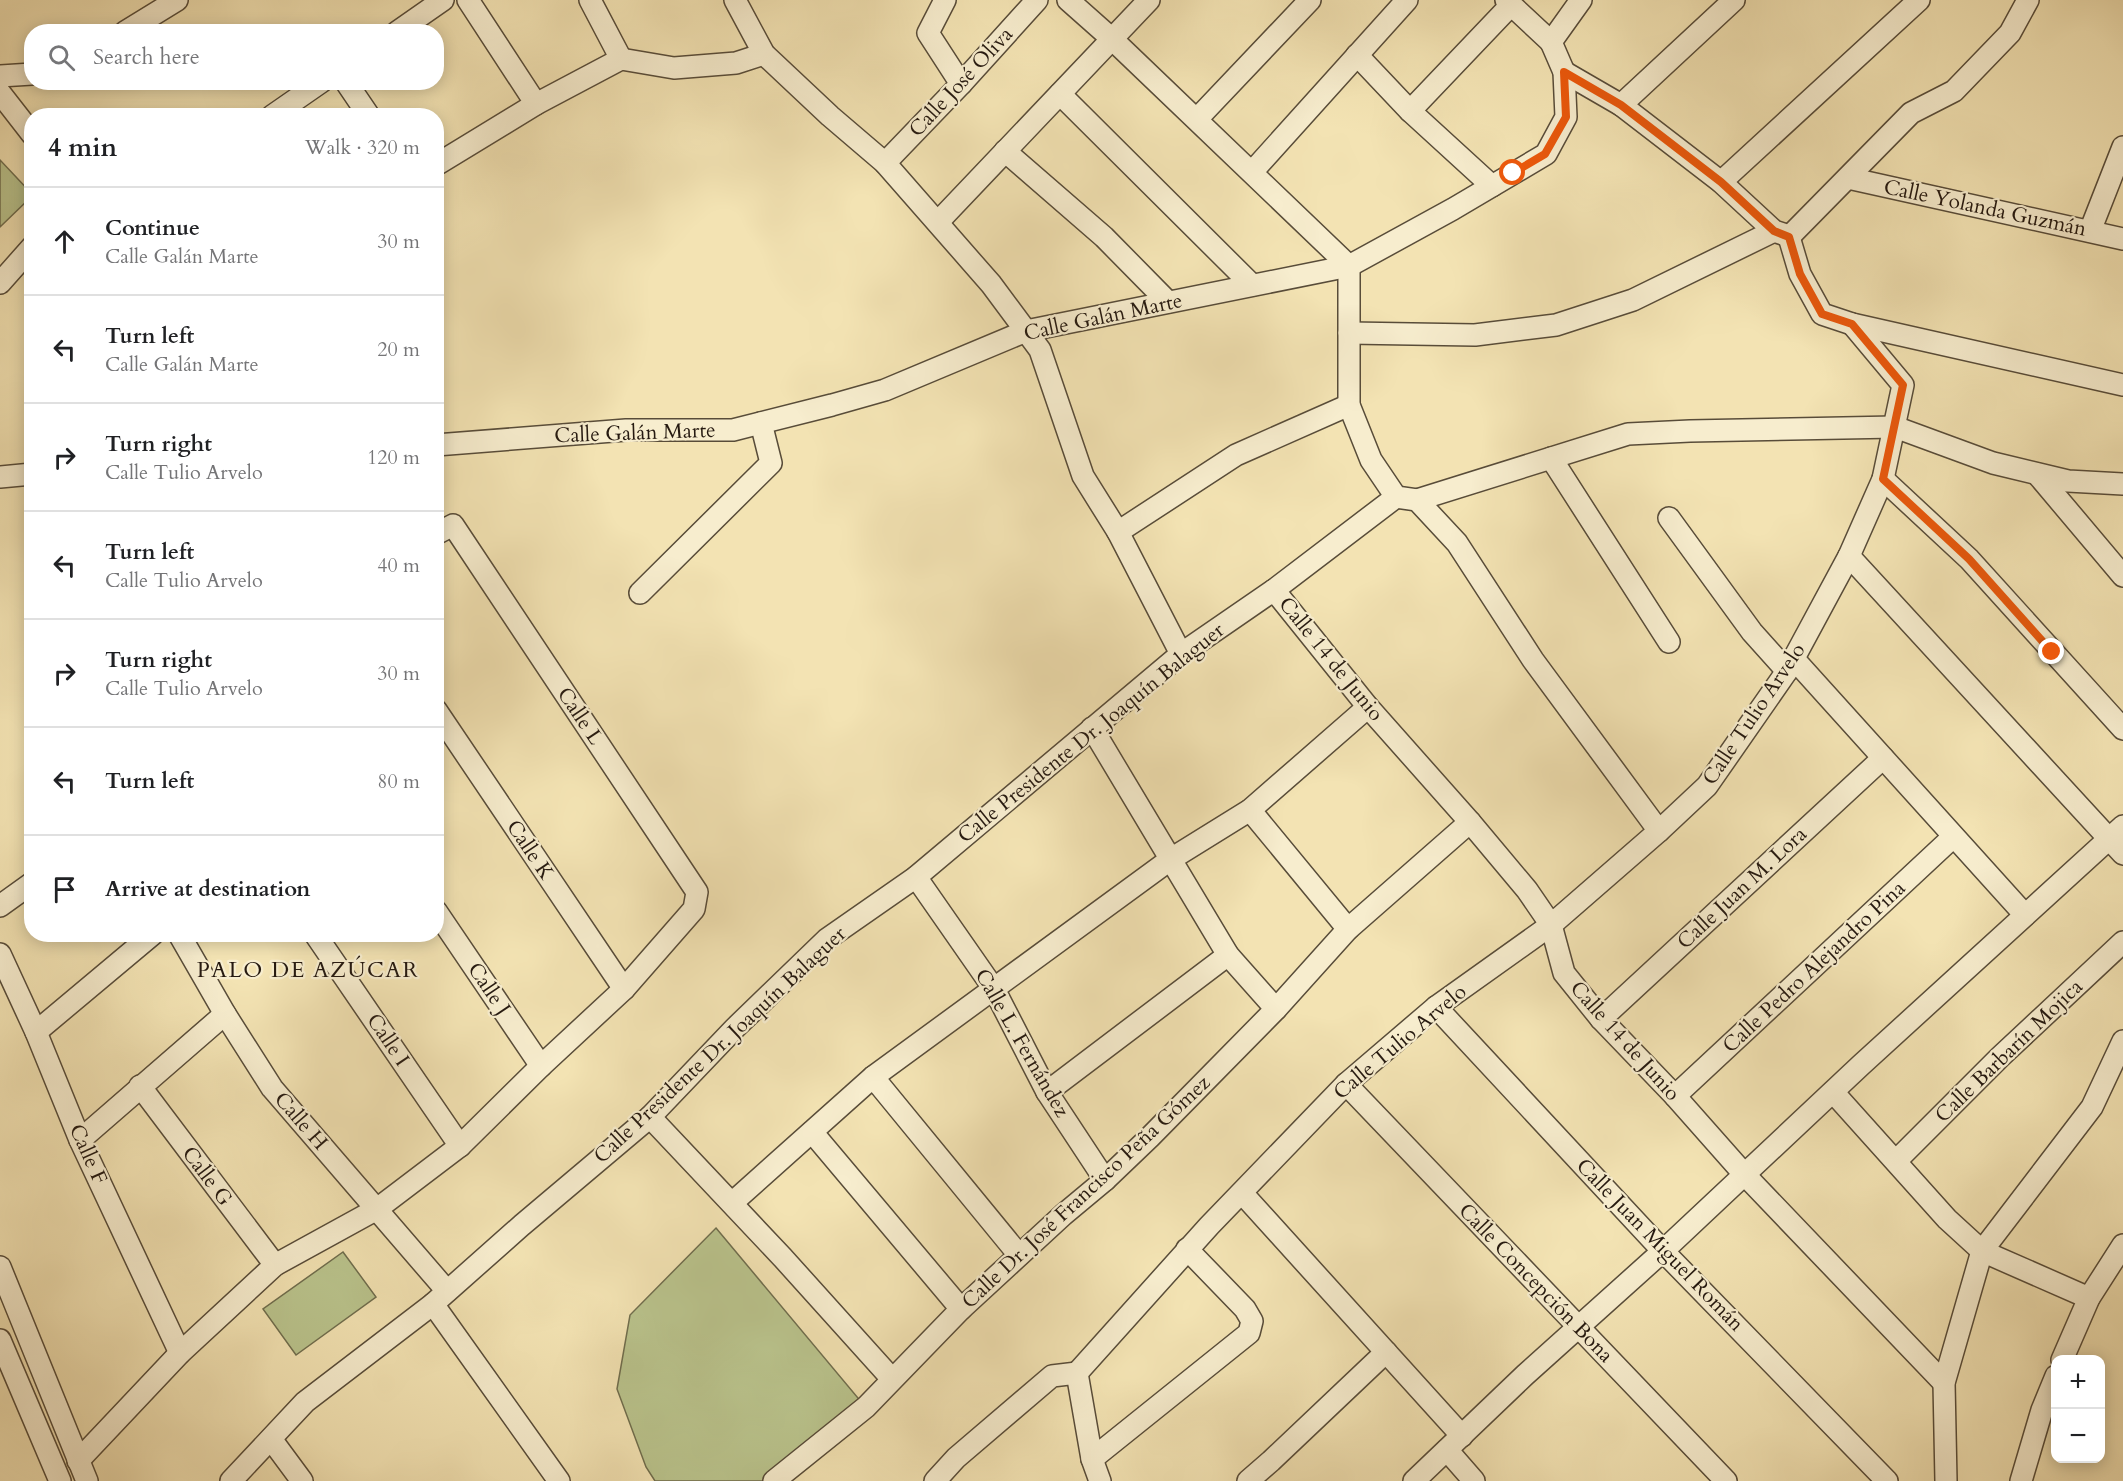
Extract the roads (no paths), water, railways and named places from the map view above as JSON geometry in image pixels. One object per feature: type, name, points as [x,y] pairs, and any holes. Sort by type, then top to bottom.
[{"type":"street","points":[[138,24],[177,0]]},
{"type":"street","points":[[408,24],[443,0]]},
{"type":"street","points":[[468,0],[536,104]]},
{"type":"street","points":[[590,0],[621,58]]},
{"type":"street","points":[[735,0],[764,54],[830,116],[885,163],[991,284],[1040,350],[1083,476],[1118,532],[1181,654]]},
{"type":"street","points":[[945,0],[928,33],[961,84]]},
{"type":"street","name":"Calle José Oliva","points":[[885,163],[1037,0]]},
{"type":"street","points":[[1068,0],[1197,119],[1349,266],[1349,405],[1371,460],[1396,497],[1418,500],[1628,434],[1895,427],[1994,463],[2037,474],[2068,481],[2123,484]]},
{"type":"street","points":[[938,222],[1149,0]]},
{"type":"street","points":[[1197,119],[1311,0]]},
{"type":"street","points":[[1252,172],[1407,0]]},
{"type":"street","points":[[1410,111],[1508,3],[1551,42],[1581,0]]},
{"type":"street","points":[[1621,105],[1734,0]]},
{"type":"street","points":[[1721,182],[1919,0]]},
{"type":"street","points":[[1349,333],[1475,335],[1556,326],[1633,300],[1782,234],[1848,178],[1911,112],[1954,91],[2010,33],[2028,0]]},
{"type":"street","name":"Calle Galán Marte","points":[[444,443],[627,430],[733,430],[885,390],[1026,331],[1349,266],[1454,209],[1545,154],[1566,117],[1564,72],[1551,42]]},
{"type":"street","points":[[444,160],[536,104],[621,58],[674,68],[736,63],[764,54]]},
{"type":"street","points":[[1357,55],[1410,111],[1492,186]]},
{"type":"street","points":[[1564,72],[1621,105],[1721,182],[1782,234],[1822,314],[1852,324],[2123,385]]},
{"type":"street","points":[[0,75],[24,74]]},
{"type":"street","points":[[284,108],[309,90]]},
{"type":"street","points":[[351,90],[364,108]]},
{"type":"street","points":[[0,93],[24,124]]},
{"type":"street","points":[[1060,94],[1252,285]]},
{"type":"street","points":[[2090,231],[2123,147]]},
{"type":"street","points":[[1005,151],[1104,237],[1168,302]]},
{"type":"street","name":"Calle Yolanda Guzmán","points":[[1848,178],[2123,239]]},
{"type":"street","points":[[0,283],[24,256]]},
{"type":"street","name":"Calle Tulio Arvelo","points":[[1077,1373],[1187,1249],[1346,1084],[1436,1007],[1551,925],[1707,786],[1790,664],[1849,555],[1883,479],[1903,385],[1852,324]]},
{"type":"street","points":[[1118,532],[1236,455],[1349,405]]},
{"type":"street","points":[[640,593],[771,463],[761,423]]},
{"type":"street","points":[[1551,458],[1669,642]]},
{"type":"street","points":[[2037,474],[2123,576]]},
{"type":"street","points":[[0,477],[24,475]]},
{"type":"street","points":[[1883,479],[1969,559],[2123,729]]},
{"type":"street","name":"Calle Presidente Dr. Joaquín Balaguer","points":[[231,1481],[305,1402],[440,1298],[650,1117],[735,1028],[827,939],[916,877],[1181,654],[1274,590],[1396,497]]},
{"type":"street","points":[[1418,500],[1457,543],[1533,660],[1659,831]]},
{"type":"street","points":[[1669,518],[1752,632],[1790,664],[1883,758],[2025,915]]},
{"type":"street","name":"Calle L","points":[[445,529],[697,892],[694,909],[624,989]]},
{"type":"street","points":[[1849,555],[2116,832],[2123,854]]},
{"type":"street","name":"Calle 14 de Junio","points":[[1274,590],[1368,706],[1527,890],[1551,925],[1564,973],[1601,1019],[1675,1096],[1744,1174],[1944,1383]]},
{"type":"street","points":[[732,1203],[873,1077],[1171,859],[1250,810],[1368,706]]},
{"type":"street","name":"Calle K","points":[[444,722],[624,989]]},
{"type":"street","points":[[1092,728],[1228,955],[1276,1009]]},
{"type":"street","name":"Calle Juan M. Lora","points":[[1601,1019],[1883,758]]},
{"type":"street","points":[[1250,810],[1348,929]]},
{"type":"street","name":"Calle Dr. José Francisco Peña Gómez","points":[[774,1481],[866,1407],[961,1309],[1105,1180],[1276,1009],[1348,929],[1470,822]]},
{"type":"street","points":[[1414,1481],[2116,832]]},
{"type":"street","name":"Calle Pedro Alejandro Pina","points":[[1675,1096],[1953,837]]},
{"type":"street","name":"Calle L. Fernández","points":[[916,877],[994,989],[1047,1092],[1105,1180]]},
{"type":"street","points":[[0,906],[24,889]]},
{"type":"street","name":"Calle J","points":[[444,923],[541,1066]]},
{"type":"street","points":[[36,1032],[143,942]]},
{"type":"street","name":"Calle H","points":[[184,942],[225,1014],[272,1088],[377,1209],[440,1298],[559,1481]]},
{"type":"street","name":"Calle I","points":[[320,942],[460,1146]]},
{"type":"street","name":"Calle Barbarín Mojica","points":[[1896,1161],[2000,1057],[2123,942]]},
{"type":"street","name":"Calle F","points":[[0,954],[36,1032],[80,1140],[180,1353]]},
{"type":"street","points":[[1047,1092],[1228,955]]},
{"type":"street","points":[[78,1461],[180,1353],[275,1265],[377,1209],[460,1146],[624,989]]},
{"type":"street","name":"Calle Juan Miguel Román","points":[[1436,1007],[1664,1251],[1887,1481]]},
{"type":"street","points":[[80,1140],[225,1014]]},
{"type":"street","points":[[1946,1481],[1944,1383],[1982,1251],[2092,1107],[2123,1041]]},
{"type":"street","points":[[873,1077],[1019,1255]]},
{"type":"street","name":"Calle Concepción Bona","points":[[1346,1084],[1726,1481]]},
{"type":"street","name":"Calle G","points":[[140,1086],[275,1265]]},
{"type":"street","points":[[1833,1092],[1947,1219],[1982,1251],[2089,1298]]},
{"type":"street","points":[[650,1117],[732,1203],[892,1379]]},
{"type":"street","points":[[812,1132],[961,1309]]},
{"type":"street","points":[[1242,1193],[1386,1352],[1454,1443],[1474,1481]]},
{"type":"street","points":[[2064,1355],[2089,1298],[2123,1245]]},
{"type":"street","points":[[1092,1459],[1249,1333],[1252,1321],[1245,1309],[1187,1249]]},
{"type":"street","points":[[0,1267],[87,1481]]},
{"type":"street","points":[[0,1340],[60,1481]]},
{"type":"street","points":[[1248,1481],[1386,1352]]},
{"type":"street","points":[[935,1481],[956,1458],[1052,1376],[1077,1373],[1092,1459],[1100,1481]]},
{"type":"street","points":[[2021,1481],[2051,1386]]},
{"type":"street","points":[[271,1438],[302,1481]]},
{"type":"district","name":"PALO DE AZÚCAR","points":[[308,970]]}]
